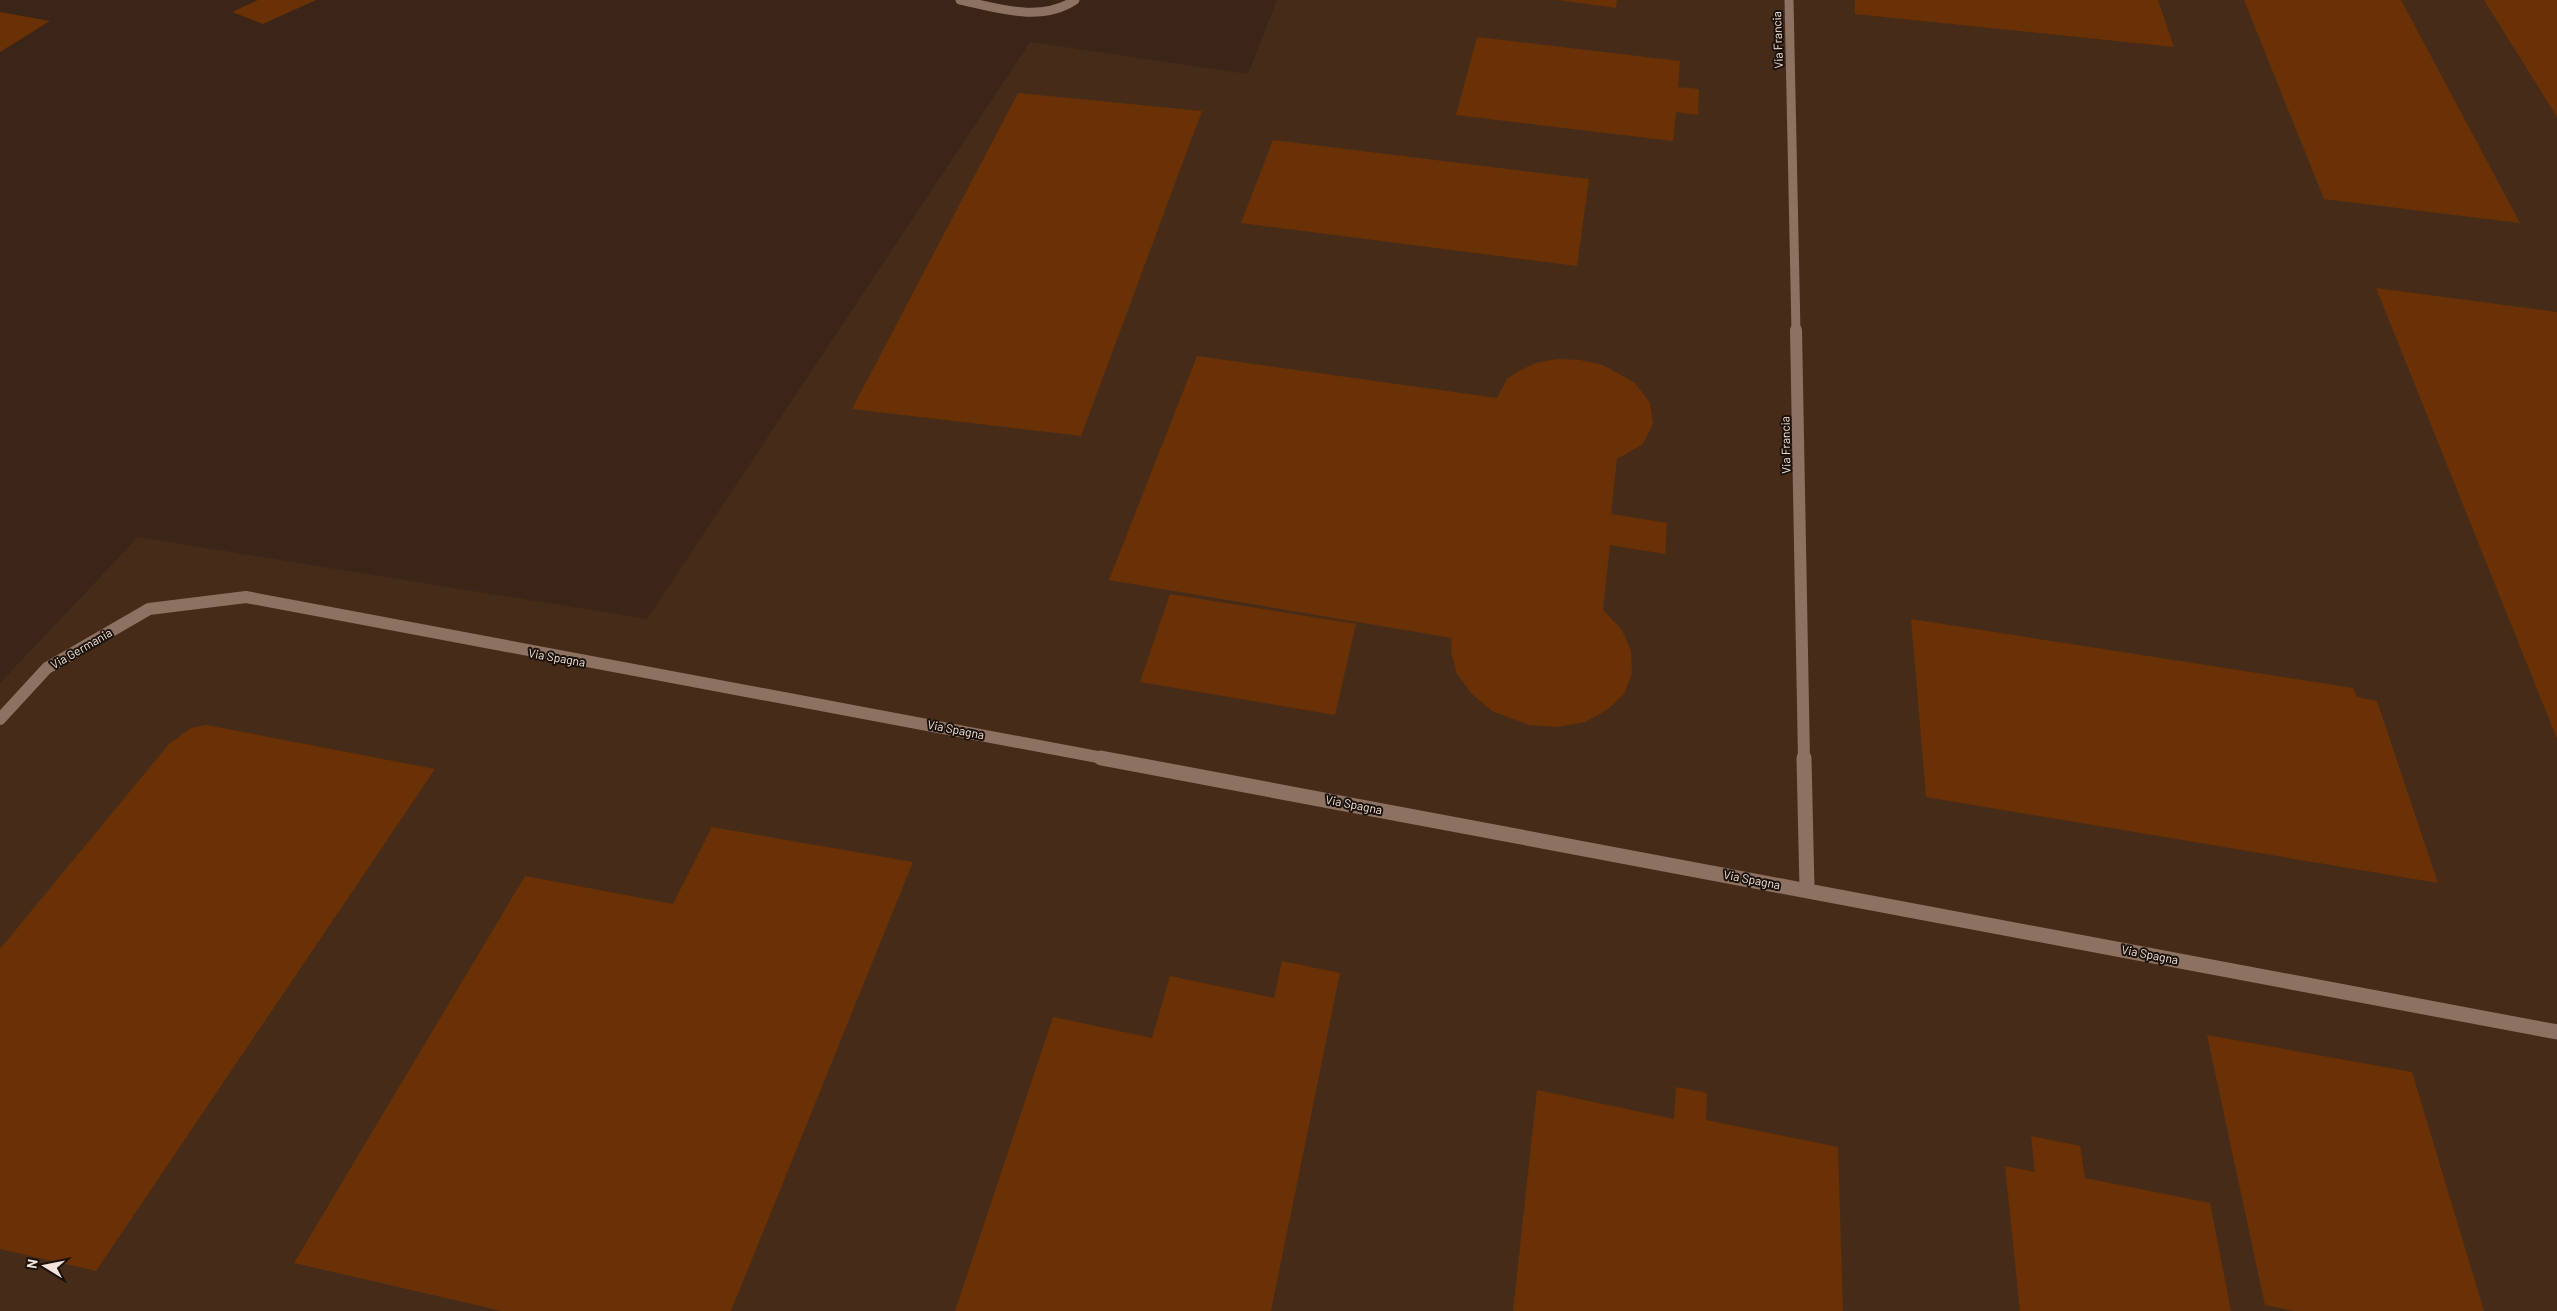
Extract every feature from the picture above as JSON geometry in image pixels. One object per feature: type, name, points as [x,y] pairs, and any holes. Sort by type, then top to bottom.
[{"type":"street","points":[[960,0],[1012,10],[1046,12],[1069,6],[1075,0]]},
{"type":"street","name":"Via Francia","points":[[1789,0],[1807,889]]},
{"type":"street","name":"Via Spagna","points":[[150,610],[246,598],[1807,889],[2557,1032]]},
{"type":"street","name":"Via Germania","points":[[0,718],[47,668],[150,610]]},
{"type":"shaded area","points":[[1277,0],[2557,0],[2557,1311],[0,1311],[0,683],[138,537],[647,619],[1030,42],[1248,74]]},
{"type":"building","points":[[258,0],[316,0],[263,24],[232,12]]},
{"type":"building","points":[[1558,0],[1617,0],[1616,8]]},
{"type":"building","points":[[1855,0],[2158,0],[2174,47],[1855,14]]},
{"type":"building","points":[[2244,0],[2401,0],[2520,223],[2324,199]]},
{"type":"building","points":[[2484,0],[2557,0],[2557,117]]},
{"type":"building","points":[[0,12],[50,21],[0,52]]},
{"type":"building","points":[[1477,37],[1680,61],[1678,87],[1699,89],[1698,115],[1676,112],[1673,141],[1456,115]]},
{"type":"building","points":[[1018,93],[1202,111],[1081,436],[852,409]]},
{"type":"building","points":[[1273,140],[1589,179],[1577,266],[1241,223]]},
{"type":"building","points":[[2376,288],[2557,312],[2557,739]]},
{"type":"building","points":[[1197,356],[1497,398],[1507,379],[1517,372],[1535,363],[1557,359],[1580,360],[1603,365],[1635,383],[1650,403],[1653,424],[1643,444],[1617,459],[1611,514],[1667,523],[1665,554],[1610,545],[1603,610],[1622,630],[1631,651],[1632,673],[1624,694],[1607,710],[1585,722],[1557,727],[1529,725],[1492,711],[1472,694],[1457,674],[1451,652],[1452,638],[1109,580]]},
{"type":"building","points":[[1170,594],[1356,624],[1335,715],[1140,682]]},
{"type":"building","points":[[1911,619],[2353,688],[2357,697],[2377,701],[2438,883],[1926,797]]},
{"type":"building","points":[[206,725],[435,769],[96,1271],[0,1249],[0,949],[169,744],[191,728]]},
{"type":"building","points":[[712,827],[913,862],[731,1311],[502,1311],[294,1263],[525,876],[673,904]]},
{"type":"building","points":[[1282,961],[1340,973],[1271,1311],[955,1311],[1053,1017],[1152,1038],[1170,976],[1274,998]]},
{"type":"building","points":[[2207,1035],[2412,1072],[2484,1311],[2295,1311],[2265,1305]]},
{"type":"building","points":[[1676,1087],[1707,1093],[1706,1120],[1838,1147],[1843,1311],[1513,1311],[1537,1090],[1674,1119]]},
{"type":"building","points":[[2031,1136],[2080,1146],[2085,1178],[2210,1203],[2231,1311],[2020,1311],[2005,1166],[2035,1172]]}]
